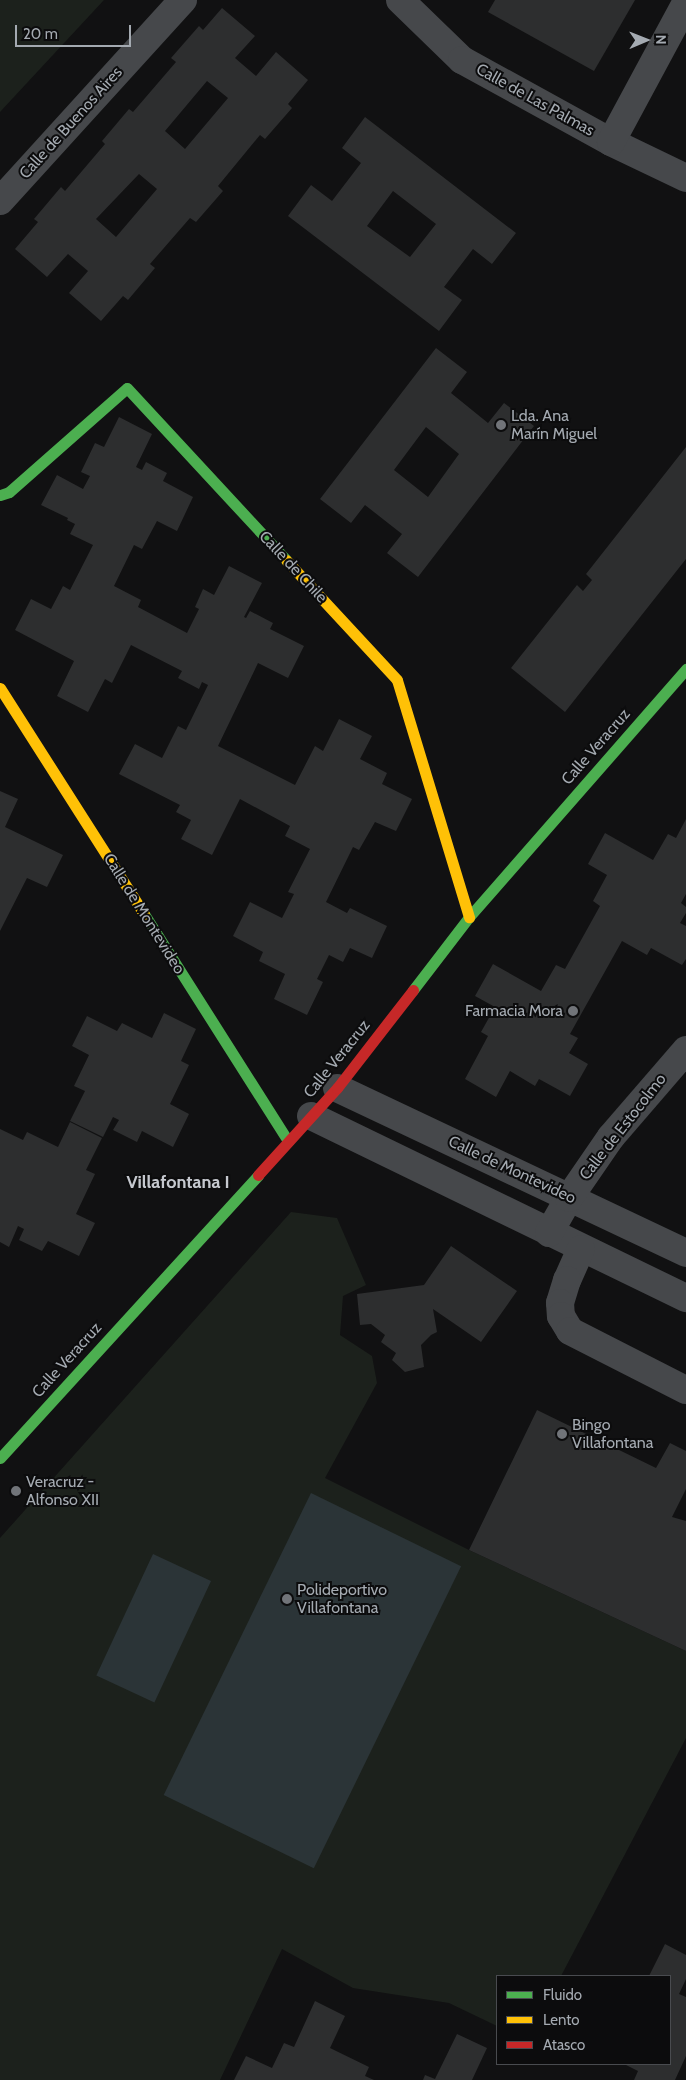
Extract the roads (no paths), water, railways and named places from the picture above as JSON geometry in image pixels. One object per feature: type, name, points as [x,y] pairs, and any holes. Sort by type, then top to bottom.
[{"type":"street","name":"Calle de Buenos Aires","points":[[0,201],[183,0]]},
{"type":"street","name":"Calle de Las Palmas","points":[[400,0],[462,60],[611,142],[686,178]]},
{"type":"street","points":[[611,142],[686,3]]},
{"type":"street","name":"Calle de Chile","points":[[3,498],[127,388],[397,680],[470,917]]},
{"type":"street","name":"Calle Veracruz","points":[[0,1458],[337,1088],[470,917],[686,669]]},
{"type":"street","name":"Calle de Montevideo","points":[[0,688],[288,1140]]},
{"type":"street","name":"Calle de Estocolmo","points":[[549,1233],[569,1198],[611,1137],[686,1050]]},
{"type":"street","name":"Calle de Montevideo","points":[[337,1088],[686,1253]]},
{"type":"street","points":[[311,1116],[581,1249],[686,1298]]},
{"type":"street","points":[[581,1249],[567,1280],[560,1303],[561,1316],[570,1332],[686,1390]]},
{"type":"place","name":"Lda. Ana Marín Miguel","points":[[501,425]]},
{"type":"place","name":"Farmacia Mora","points":[[573,1011]]},
{"type":"place","name":"Bingo Villafontana","points":[[562,1434]]},
{"type":"place","name":"Veracruz - Alfonso XII","points":[[16,1491]]},
{"type":"place","name":"Polideportivo Villafontana","points":[[287,1599]]},
{"type":"district","name":"Villafontana I","points":[[178,1182]]}]
